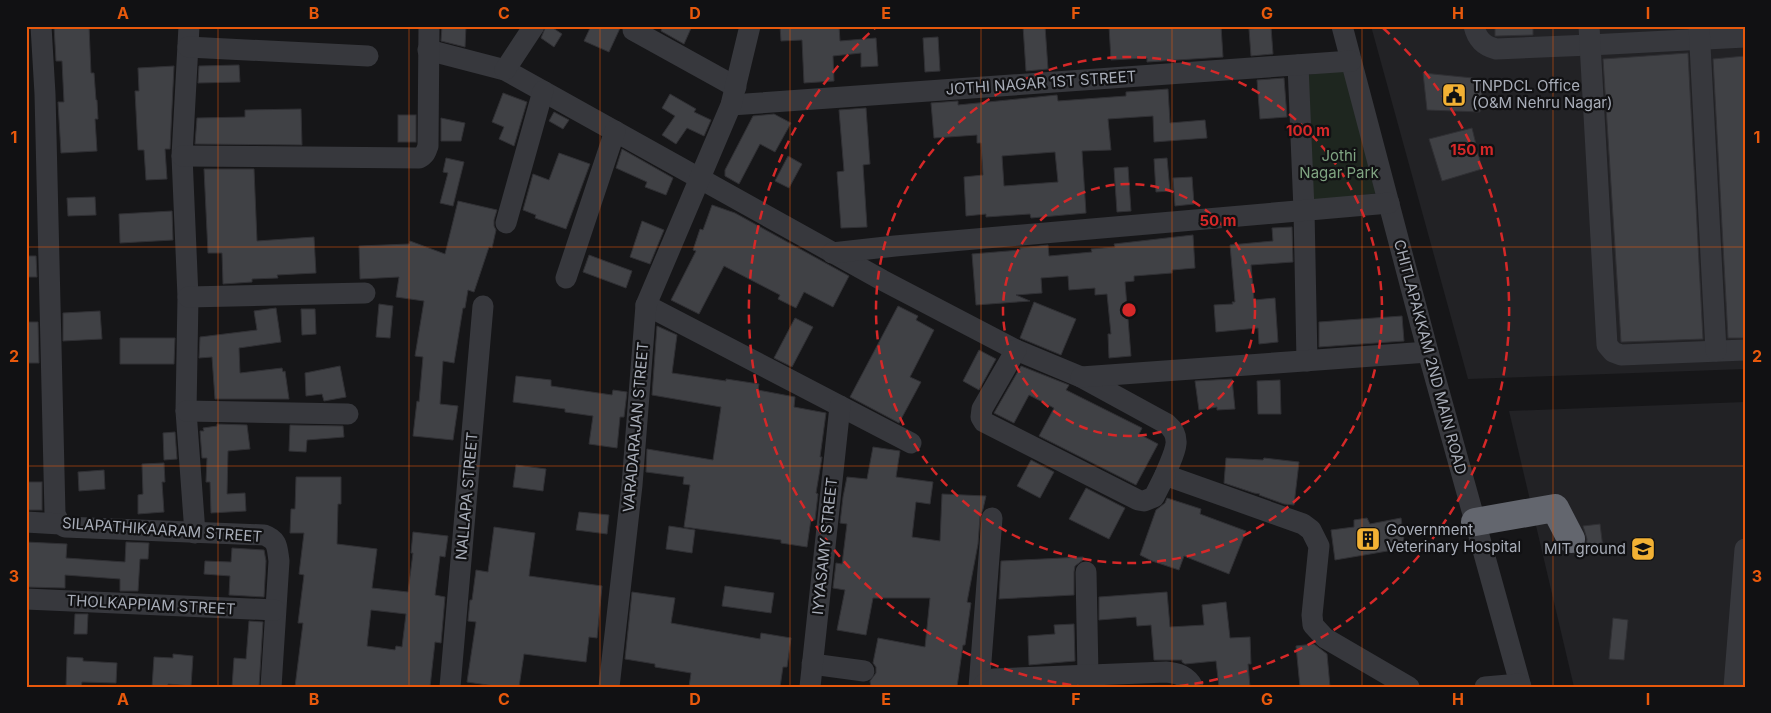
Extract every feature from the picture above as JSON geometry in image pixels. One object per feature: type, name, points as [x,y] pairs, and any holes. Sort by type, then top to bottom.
[{"type":"highway","points":[[1475,522],[1554,508],[1571,539]]},
{"type":"street","points":[[41,26],[56,514],[60,524]]},
{"type":"street","points":[[182,156],[409,158],[422,156],[428,146],[429,26]]},
{"type":"street","points":[[505,70],[534,26]]},
{"type":"street","name":"CHITLAPAKKAM 2ND MAIN ROAD","points":[[1342,26],[1428,352],[1520,685]]},
{"type":"street","points":[[1474,26],[1480,41],[1486,47],[1496,49],[1590,36],[1699,33],[1745,36]]},
{"type":"street","name":"VARADARAJAN STREET","points":[[609,687],[632,485],[646,305],[734,96],[748,28]]},
{"type":"street","points":[[632,30],[734,96]]},
{"type":"street","points":[[1699,33],[1716,351]]},
{"type":"street","points":[[1590,36],[1607,345],[1613,352],[1621,355],[1745,350]]},
{"type":"street","points":[[195,533],[186,411],[188,296],[182,156],[188,37],[368,56]]},
{"type":"street","points":[[428,50],[505,70],[832,252],[1016,350],[1081,377],[1167,424],[1174,430],[1177,441],[1165,475],[1154,497],[1144,501],[1138,500],[984,422],[980,417],[982,409],[1016,350]]},
{"type":"street","name":"JOTHI NAGAR 1ST STREET","points":[[734,96],[1351,61]]},
{"type":"street","points":[[1298,65],[1304,210],[1307,361]]},
{"type":"street","points":[[506,223],[543,91]]},
{"type":"street","points":[[566,278],[615,131]]},
{"type":"street","points":[[832,252],[1389,203]]},
{"type":"street","points":[[188,296],[366,293]]},
{"type":"street","points":[[646,305],[911,443]]},
{"type":"street","name":"NALLAPA STREET","points":[[450,687],[483,306]]},
{"type":"street","points":[[1081,377],[1428,352]]},
{"type":"street","name":"IYYASAMY STREET","points":[[810,687],[840,406]]},
{"type":"street","points":[[186,411],[348,414]]},
{"type":"street","points":[[1165,475],[1302,524],[1311,530],[1319,546],[1312,615],[1313,625],[1325,638],[1409,687]]},
{"type":"street","points":[[981,687],[992,518]]},
{"type":"street","name":"SILAPATHIKAARAM STREET","points":[[26,522],[60,524],[64,527],[264,535],[272,538],[277,546],[279,561],[275,610]]},
{"type":"street","points":[[1734,687],[1745,549]]},
{"type":"street","points":[[1086,572],[1088,675]]},
{"type":"street","name":"THOLKAPPIAM STREET","points":[[26,599],[275,610]]},
{"type":"street","points":[[271,687],[275,610]]},
{"type":"street","points":[[812,664],[864,671]]},
{"type":"street","points":[[981,687],[984,683],[994,679],[1175,673],[1184,676],[1193,687]]},
{"type":"street","points":[[1485,687],[1520,685]]},
{"type":"shaded area","points":[[1371,26],[1745,26],[1745,369],[1468,379]]},
{"type":"shaded area","name":"MIT ground","points":[[1745,402],[1745,687],[1574,687],[1509,411]]},
{"type":"green space","name":"Jothi Nagar Park","points":[[1348,70],[1378,193],[1309,202],[1306,75]]},
{"type":"building","points":[[54,26],[89,26],[91,73],[94,73],[97,100],[98,119],[95,119],[97,151],[61,153],[58,102],[64,102],[62,61],[56,61]]},
{"type":"building","points":[[442,26],[466,26],[465,47],[441,41]]},
{"type":"building","points":[[546,26],[550,26],[562,34],[554,47],[541,38]]},
{"type":"building","points":[[591,26],[621,26],[609,52],[584,41]]},
{"type":"building","points":[[663,26],[692,26],[684,44],[661,31]]},
{"type":"building","points":[[780,26],[839,26],[840,41],[876,38],[878,66],[861,67],[861,53],[833,56],[834,81],[804,83],[802,40],[781,41]]},
{"type":"building","points":[[1023,26],[1045,26],[1048,69],[1026,71]]},
{"type":"building","points":[[1109,26],[1221,26],[1223,57],[1147,62],[1147,58],[1111,60]]},
{"type":"building","points":[[1495,26],[1533,26],[1533,35],[1495,36]]},
{"type":"building","points":[[1271,27],[1273,54],[1251,56],[1249,29]]},
{"type":"building","points":[[938,37],[940,71],[925,72],[923,38]]},
{"type":"building","points":[[1688,53],[1703,339],[1621,342],[1603,59]]},
{"type":"building","points":[[1745,56],[1745,338],[1728,338],[1713,59]]},
{"type":"building","points":[[239,65],[240,82],[198,83],[199,66]]},
{"type":"building","points":[[174,66],[170,149],[165,149],[167,179],[146,180],[144,150],[138,150],[135,91],[139,91],[138,68]]},
{"type":"building","name":"TNPDCL Office (O&M Nehru Nagar)","points":[[1423,73],[1483,79],[1480,112],[1427,110]]},
{"type":"building","points":[[1284,78],[1287,117],[1260,119],[1257,80]]},
{"type":"building","points":[[1168,89],[1170,123],[1205,120],[1207,138],[1154,142],[1153,116],[1108,119],[1111,150],[1082,151],[1086,213],[1031,218],[1030,214],[986,217],[986,214],[966,216],[964,177],[983,175],[981,143],[977,143],[977,135],[934,138],[931,103],[958,101],[958,105],[1057,95],[1058,101],[1126,96],[1126,92]],"holes":[[[1055,152],[1058,182],[1004,186],[1002,156]]]},
{"type":"building","points":[[503,93],[527,102],[514,146],[499,139],[504,127],[492,122]]},
{"type":"building","points":[[670,94],[696,109],[694,112],[711,120],[704,136],[687,128],[676,144],[662,135],[675,116],[662,108]]},
{"type":"building","points":[[866,108],[870,164],[863,165],[867,227],[841,228],[837,172],[844,171],[839,110]]},
{"type":"building","points":[[301,109],[302,145],[195,144],[197,118],[245,117],[245,110]]},
{"type":"building","points":[[554,112],[569,120],[563,129],[549,121]]},
{"type":"building","points":[[774,114],[791,123],[775,152],[760,144],[739,184],[725,176],[725,170],[753,116]]},
{"type":"building","points":[[398,115],[416,115],[416,142],[398,142]]},
{"type":"building","points":[[441,118],[465,123],[461,141],[441,141]]},
{"type":"building","points":[[1472,128],[1482,169],[1442,181],[1429,139]]},
{"type":"building","points":[[622,149],[673,178],[666,195],[645,187],[647,182],[616,168]]},
{"type":"building","points":[[559,153],[590,164],[566,229],[535,218],[536,215],[523,210],[533,174],[549,180]]},
{"type":"building","points":[[788,156],[802,164],[789,188],[775,181]]},
{"type":"building","points":[[446,158],[464,162],[453,206],[440,203],[448,173],[443,172]]},
{"type":"building","points":[[1167,158],[1170,191],[1156,192],[1154,159]]},
{"type":"building","points":[[1128,167],[1131,211],[1117,212],[1114,168]]},
{"type":"building","points":[[204,169],[254,169],[257,241],[314,237],[316,273],[277,275],[278,278],[252,279],[252,282],[223,284],[222,253],[208,253]]},
{"type":"building","points":[[1192,177],[1194,204],[1175,206],[1173,178]]},
{"type":"building","points":[[95,197],[96,215],[68,216],[67,198]]},
{"type":"building","points":[[458,201],[497,210],[494,220],[496,230],[492,248],[489,247],[474,292],[468,290],[465,308],[463,308],[454,363],[443,361],[440,404],[458,406],[453,440],[413,436],[417,401],[419,402],[423,357],[415,356],[424,301],[396,297],[399,277],[360,279],[359,246],[409,244],[410,241],[445,254]]},
{"type":"building","points":[[712,205],[735,213],[849,276],[833,307],[804,292],[796,308],[778,299],[780,295],[724,266],[699,314],[671,300],[696,251],[693,250],[700,229],[703,230]]},
{"type":"building","points":[[172,211],[173,240],[120,243],[119,214]]},
{"type":"building","points":[[642,221],[664,230],[650,264],[630,257]]},
{"type":"building","points":[[1292,227],[1293,262],[1251,265],[1254,300],[1275,298],[1278,342],[1259,344],[1258,328],[1216,332],[1214,305],[1233,304],[1232,302],[1235,302],[1230,245],[1273,241],[1272,228]]},
{"type":"building","points":[[1193,235],[1195,268],[1172,270],[1172,273],[1134,276],[1134,281],[1125,282],[1131,356],[1109,358],[1108,334],[1111,334],[1107,294],[1095,295],[1095,288],[1069,290],[1068,276],[1041,278],[1042,293],[1016,295],[1030,301],[976,305],[972,254],[1020,250],[1020,248],[1048,245],[1049,256],[1092,252],[1091,249],[1115,247],[1114,244]]},
{"type":"building","points":[[589,255],[632,271],[626,288],[583,272]]},
{"type":"building","points":[[26,256],[36,256],[37,277],[26,277]]},
{"type":"building","points":[[1034,302],[1076,319],[1061,355],[1020,338]]},
{"type":"building","points":[[379,304],[393,306],[390,338],[376,337]]},
{"type":"building","points":[[898,306],[918,316],[916,320],[934,330],[910,377],[921,382],[899,423],[850,397]]},
{"type":"building","points":[[276,308],[281,342],[239,348],[240,373],[282,368],[283,372],[285,371],[289,399],[215,399],[212,357],[199,358],[200,337],[257,330],[254,311]]},
{"type":"building","points":[[301,309],[315,309],[316,334],[302,335]]},
{"type":"building","points":[[100,311],[102,339],[63,341],[63,313]]},
{"type":"building","points":[[1402,316],[1404,341],[1319,347],[1319,322]]},
{"type":"building","points":[[795,318],[813,327],[792,367],[774,358]]},
{"type":"building","points":[[26,322],[38,322],[39,363],[26,363]]},
{"type":"building","points":[[657,326],[677,335],[672,373],[759,384],[758,390],[795,397],[794,407],[826,413],[816,493],[818,494],[815,520],[811,519],[807,547],[781,543],[781,540],[684,527],[690,485],[683,484],[684,477],[646,472],[647,449],[713,460],[721,407],[652,395]]},
{"type":"building","points":[[120,338],[175,338],[174,364],[120,364]]},
{"type":"building","points":[[979,350],[996,359],[979,390],[963,381]]},
{"type":"building","points":[[340,366],[346,397],[324,401],[322,394],[306,396],[305,373]]},
{"type":"building","points":[[1021,366],[1069,385],[1066,390],[1142,428],[1139,434],[1158,444],[1136,485],[1039,436],[1054,408],[1029,395],[1014,423],[994,413]]},
{"type":"building","points":[[516,376],[551,380],[551,386],[612,395],[613,390],[627,392],[624,417],[620,417],[617,448],[589,444],[593,416],[565,412],[565,409],[513,402]]},
{"type":"building","points":[[1232,379],[1235,409],[1217,410],[1217,407],[1199,410],[1195,381]]},
{"type":"building","points":[[1280,380],[1281,414],[1258,414],[1257,381]]},
{"type":"building","points":[[217,424],[247,425],[250,449],[228,451],[227,494],[245,493],[246,511],[211,513],[210,482],[206,482],[207,458],[202,458],[200,431],[204,431],[203,428],[217,426]]},
{"type":"building","points":[[290,425],[343,426],[344,437],[307,440],[306,452],[289,451]]},
{"type":"building","points":[[175,432],[177,459],[164,460],[163,433]]},
{"type":"building","points":[[873,447],[900,451],[896,477],[933,482],[930,504],[916,502],[912,537],[940,541],[942,494],[986,496],[980,517],[978,544],[967,602],[971,603],[957,687],[871,687],[870,681],[876,673],[876,667],[873,663],[878,638],[925,647],[930,598],[873,598],[866,635],[837,630],[845,590],[833,588],[836,563],[842,564],[847,524],[840,523],[843,497],[847,477],[867,479]]},
{"type":"building","points":[[1226,458],[1263,460],[1264,458],[1299,462],[1294,505],[1284,504],[1260,494],[1224,483]]},
{"type":"building","points":[[1031,460],[1054,472],[1040,498],[1017,486]]},
{"type":"building","points":[[164,463],[165,482],[162,482],[164,512],[138,514],[138,495],[143,494],[142,464]]},
{"type":"building","points":[[516,465],[546,469],[543,491],[513,487]]},
{"type":"building","points":[[104,470],[105,489],[79,491],[78,472]]},
{"type":"building","points":[[296,477],[341,477],[341,504],[338,504],[337,544],[377,549],[372,588],[408,592],[413,553],[411,553],[413,532],[448,536],[445,557],[440,556],[435,595],[445,597],[441,643],[435,642],[430,687],[295,687],[303,623],[298,623],[304,575],[299,574],[304,533],[290,533],[291,509],[295,509]],"holes":[[[371,610],[406,614],[402,647],[396,646],[395,650],[367,646]]]},
{"type":"building","points":[[26,482],[42,482],[42,510],[26,510]]},
{"type":"building","points":[[1086,488],[1125,508],[1109,539],[1069,519]]},
{"type":"building","points":[[1167,498],[1201,509],[1200,514],[1246,531],[1229,574],[1184,556],[1179,570],[1140,555],[1156,510],[1165,503]]},
{"type":"building","points":[[579,512],[609,515],[607,534],[576,530]]},
{"type":"building","name":"Government Veterinary Hospital","points":[[1367,518],[1370,524],[1401,518],[1405,548],[1335,560],[1331,530],[1354,527],[1354,520]]},
{"type":"building","points":[[1600,524],[1603,548],[1586,551],[1587,539],[1583,526]]},
{"type":"building","points":[[669,526],[695,530],[692,553],[666,549]]},
{"type":"building","points":[[494,527],[535,533],[529,576],[602,586],[597,638],[589,637],[586,662],[524,654],[519,687],[501,687],[467,682],[476,622],[468,621],[470,600],[472,600],[476,570],[488,572]]},
{"type":"building","points":[[26,542],[67,544],[66,558],[125,562],[126,542],[149,543],[148,559],[140,559],[138,591],[120,591],[120,579],[65,575],[65,588],[26,587]]},
{"type":"building","points":[[232,548],[264,550],[266,561],[264,597],[229,595],[230,576],[204,574],[205,561],[231,562]]},
{"type":"building","points":[[1083,557],[1083,560],[1075,566],[1074,595],[999,599],[1001,561]]},
{"type":"building","points":[[725,586],[774,593],[771,613],[722,606]]},
{"type":"building","points":[[632,592],[675,598],[671,623],[760,639],[761,633],[791,638],[787,667],[783,667],[780,687],[689,687],[691,673],[655,667],[655,664],[625,659]]},
{"type":"building","points":[[1167,592],[1170,627],[1204,625],[1202,605],[1226,602],[1230,638],[1250,637],[1251,664],[1248,664],[1250,687],[1219,687],[1216,661],[1185,664],[1182,660],[1154,660],[1151,625],[1137,626],[1136,617],[1099,620],[1099,597]]},
{"type":"building","points":[[75,614],[88,614],[87,634],[74,634]]},
{"type":"building","points":[[1613,618],[1628,620],[1624,660],[1609,659]]},
{"type":"building","points":[[249,621],[263,622],[259,687],[232,687],[234,658],[246,659]]},
{"type":"building","points":[[1074,624],[1075,661],[1029,665],[1028,636],[1055,634],[1054,625]]},
{"type":"building","points":[[1314,644],[1327,654],[1330,687],[1300,687],[1296,646]]},
{"type":"building","points":[[173,654],[193,656],[191,686],[168,684],[168,687],[152,687],[154,657],[173,658]]},
{"type":"building","points":[[67,657],[83,658],[83,661],[117,663],[116,683],[82,682],[81,687],[66,687]]},
{"type":"place","name":"TNPDCL Office (O&M Nehru Nagar)","points":[[1454,95]]},
{"type":"place","name":"Government Veterinary Hospital","points":[[1368,539]]},
{"type":"place","name":"MIT ground","points":[[1643,549]]}]
